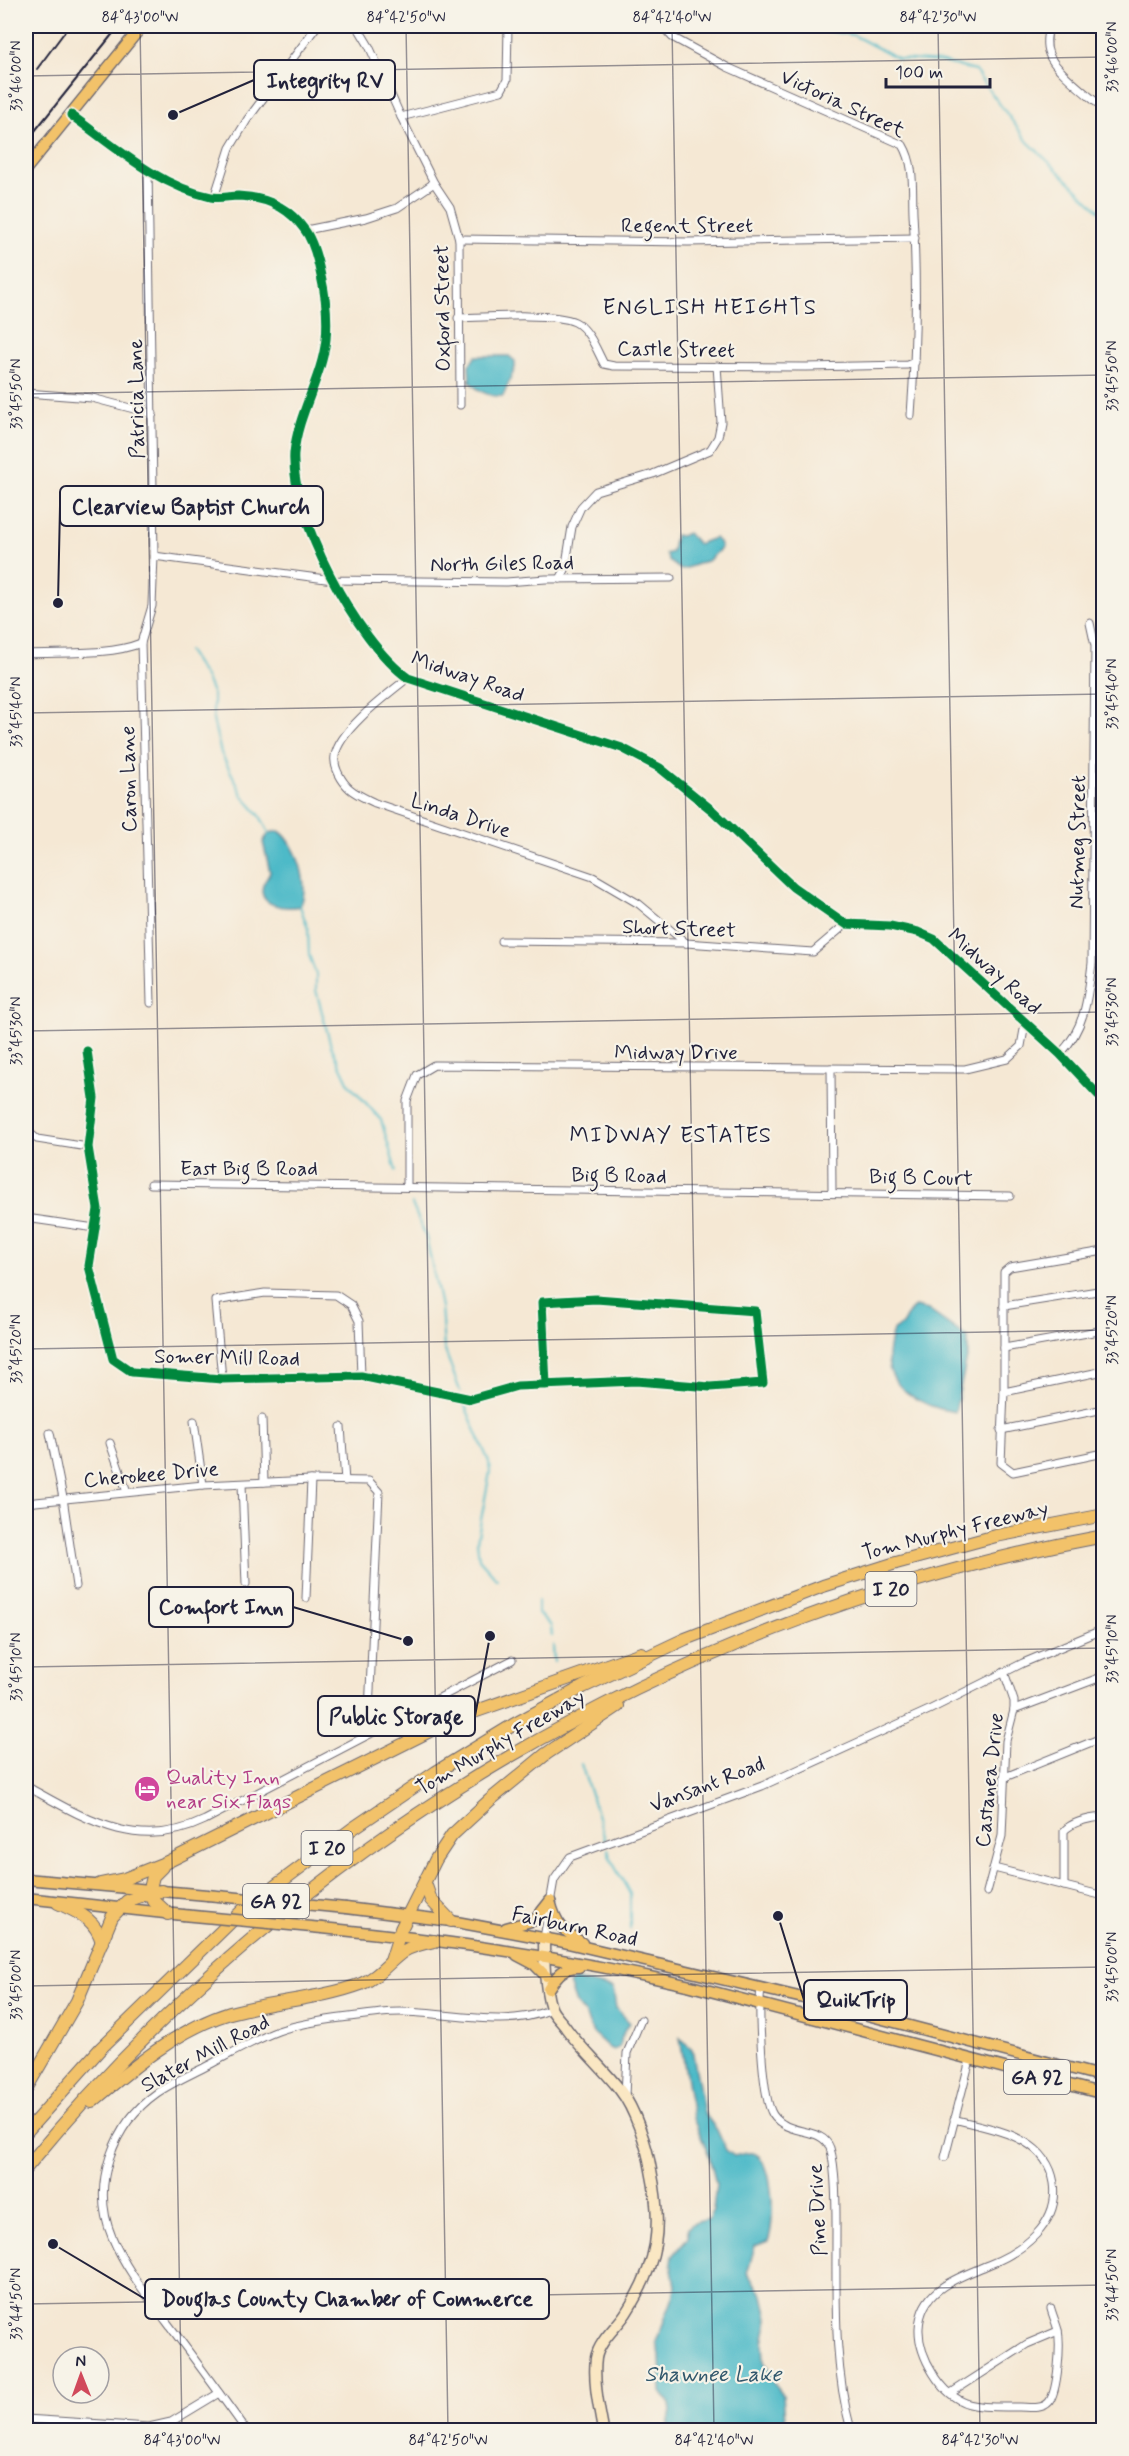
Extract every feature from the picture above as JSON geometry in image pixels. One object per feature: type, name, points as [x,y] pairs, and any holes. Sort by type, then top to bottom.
[{"type":"highway","name":"Tom Murphy Freeway","points":[[26,2132],[100,2048],[243,1910],[352,1829],[436,1772],[513,1725],[583,1687],[685,1639],[823,1586],[896,1563],[996,1536],[1104,1515]]},
{"type":"highway","name":"Tom Murphy Freeway","points":[[26,2168],[106,2077],[210,1974],[252,1937],[366,1848],[421,1810],[507,1757],[592,1711],[748,1639],[864,1597],[986,1561],[1104,1536]]},
{"type":"highway","points":[[100,1884],[124,1880],[167,1862],[454,1719],[609,1663],[685,1639]]},
{"type":"highway","points":[[390,1962],[398,1937],[436,1858],[452,1835],[490,1800],[569,1737],[686,1666]]},
{"type":"highway","points":[[167,1862],[153,1876],[153,1891],[154,1901],[168,1914]]},
{"type":"highway","points":[[424,1883],[431,1900],[451,1921]]},
{"type":"highway","points":[[26,2089],[77,2001],[110,1921],[127,1901],[153,1891]]},
{"type":"highway","points":[[58,1903],[90,1919],[97,1927],[102,1942]]},
{"type":"highway","points":[[50,2138],[126,2073],[196,2027],[232,2013],[358,1985],[379,1974],[390,1962],[409,1948],[434,1941]]},
{"type":"main road","points":[[26,169],[142,26]]},
{"type":"main road","name":"Fairburn Road","points":[[26,1878],[346,1908],[500,1929],[761,1988],[1104,2078]]},
{"type":"main road","name":"Fairburn Road","points":[[26,1898],[322,1928],[544,1956],[691,1986],[1104,2094]]},
{"type":"main road","points":[[500,1929],[535,1920],[550,1901]]},
{"type":"main road","points":[[550,1901],[555,1919],[563,1930],[590,1948]]},
{"type":"main road","points":[[509,1951],[534,1964],[546,1976]]},
{"type":"main road","points":[[548,1989],[562,1970],[569,1967],[599,1967]]},
{"type":"main road","points":[[904,2043],[924,2041],[964,2052],[971,2049],[974,2044]]},
{"type":"street","points":[[214,198],[230,148],[318,26]]},
{"type":"street","name":"Oxford Street","points":[[357,26],[369,46],[434,183],[450,207],[459,239],[460,405]]},
{"type":"street","points":[[401,117],[501,91],[507,80],[508,26]]},
{"type":"street","name":"Victoria Street","points":[[662,26],[672,37],[708,58],[903,145],[910,157],[915,238],[915,362],[911,415]]},
{"type":"street","points":[[1049,26],[1046,36],[1048,55],[1056,66],[1104,110]]},
{"type":"street","name":"Midway Road","points":[[71,115],[165,182],[214,198],[237,196],[262,199],[279,205],[306,230],[320,268],[327,304],[326,340],[299,427],[294,452],[294,475],[299,500],[314,543],[333,580],[373,643],[396,669],[408,678],[622,748],[660,768],[713,810],[793,887],[846,924],[890,926],[918,932],[934,939],[1060,1054],[1104,1101]]},
{"type":"street","name":"Patricia Lane","points":[[148,169],[154,556]]},
{"type":"street","points":[[306,230],[366,218],[397,208],[434,183]]},
{"type":"street","name":"Regent Street","points":[[459,239],[688,242],[915,238]]},
{"type":"street","name":"Castle Street","points":[[458,318],[557,318],[575,322],[585,332],[604,364],[614,366],[806,367],[906,365],[915,362]]},
{"type":"street","points":[[560,579],[565,570],[572,527],[580,507],[596,491],[653,474],[710,450],[718,437],[722,422],[717,366]]},
{"type":"street","points":[[26,393],[92,398],[153,414]]},
{"type":"street","points":[[154,556],[333,580]]},
{"type":"street","name":"Caron Lane","points":[[151,1003],[141,643],[152,606],[154,556]]},
{"type":"street","name":"North Giles Road","points":[[333,580],[506,582],[671,578]]},
{"type":"street","name":"Nutmeg Street","points":[[1060,1054],[1071,1043],[1085,1014],[1092,963],[1095,646],[1090,623]]},
{"type":"street","points":[[26,654],[111,650],[129,648],[141,643]]},
{"type":"street","name":"Linda Drive","points":[[408,678],[385,696],[340,742],[334,758],[339,774],[350,789],[375,803],[593,877],[639,904],[686,943]]},
{"type":"street","name":"Short Street","points":[[501,941],[686,943],[813,951],[846,924]]},
{"type":"street","name":"Midway Drive","points":[[407,1186],[407,1101],[417,1075],[434,1065],[964,1069],[1006,1059],[1021,1046],[1025,1024]]},
{"type":"street","name":"Somer Mill Road","points":[[87,1051],[94,1098],[88,1147],[98,1209],[89,1266],[113,1359],[132,1372],[222,1379],[361,1376],[471,1399],[517,1386],[546,1384],[636,1381],[710,1387],[763,1383],[755,1311],[596,1299],[542,1302],[546,1384]]},
{"type":"street","points":[[831,1068],[832,1192]]},
{"type":"street","points":[[26,1130],[37,1139],[88,1147]]},
{"type":"street","name":"East Big B Road","points":[[151,1184],[407,1186]]},
{"type":"street","name":"Big B Road","points":[[407,1186],[604,1192],[832,1192]]},
{"type":"street","name":"Big B Court","points":[[832,1192],[1010,1196]]},
{"type":"street","points":[[26,1218],[95,1228]]},
{"type":"street","points":[[1104,1251],[1010,1267],[1004,1272],[1004,1392],[1001,1462],[1013,1472],[1104,1453]]},
{"type":"street","points":[[1004,1306],[1104,1290]]},
{"type":"street","points":[[222,1379],[215,1301],[265,1293],[336,1295],[351,1305],[359,1321],[361,1376]]},
{"type":"street","points":[[1004,1348],[1104,1330]]},
{"type":"street","points":[[1004,1392],[1104,1371]]},
{"type":"street","points":[[1001,1430],[1104,1409]]},
{"type":"street","points":[[261,1419],[264,1482]]},
{"type":"street","points":[[194,1421],[203,1485]]},
{"type":"street","points":[[341,1427],[345,1481]]},
{"type":"street","points":[[50,1432],[63,1498],[76,1586]]},
{"type":"street","points":[[110,1443],[127,1492]]},
{"type":"street","points":[[306,1598],[311,1480]]},
{"type":"street","name":"Cherokee Drive","points":[[26,1503],[203,1485],[369,1480],[379,1491],[368,1734]]},
{"type":"street","name":"Cherokee Drive","points":[[242,1484],[246,1584]]},
{"type":"street","name":"Vansant Road","points":[[603,2430],[597,2389],[596,2359],[599,2350],[625,2314],[642,2284],[656,2248],[657,2216],[651,2170],[641,2133],[625,2097],[579,2046],[552,2009],[546,1976],[544,1938],[554,1880],[570,1857],[762,1786],[929,1710],[1004,1672],[1104,1629]]},
{"type":"street","points":[[26,1786],[84,1818],[116,1830],[145,1834],[169,1832],[205,1820],[512,1660]]},
{"type":"street","name":"Castanea Drive","points":[[987,1892],[1002,1836],[1006,1741],[1014,1710],[1011,1691],[1004,1672]]},
{"type":"street","points":[[1014,1710],[1104,1676]]},
{"type":"street","points":[[1005,1776],[1104,1737]]},
{"type":"street","points":[[1064,1886],[1064,1831],[1069,1826],[1080,1822],[1104,1817]]},
{"type":"street","points":[[994,1868],[1104,1896]]},
{"type":"street","name":"Pine Drive","points":[[761,1988],[759,2005],[767,2098],[772,2114],[785,2126],[820,2136],[829,2147],[836,2208],[836,2312],[841,2380],[843,2402],[851,2430]]},
{"type":"street","name":"Slater Mill Road","points":[[246,2430],[127,2267],[111,2236],[103,2192],[106,2168],[113,2145],[138,2109],[158,2092],[249,2043],[280,2031],[405,2011],[509,2018],[539,2014],[552,2009]]},
{"type":"street","points":[[625,2097],[627,2053],[641,2020]]},
{"type":"street","points":[[945,2157],[970,2060]]},
{"type":"street","points":[[954,2119],[1028,2142],[1046,2160],[1051,2170],[1055,2192],[1053,2209],[1044,2226],[1035,2236],[1003,2258],[943,2284],[925,2304],[919,2335],[935,2375],[951,2393],[966,2403],[1038,2408],[1048,2403],[1054,2392],[1058,2331],[1051,2309]]},
{"type":"street","points":[[951,2393],[1026,2344],[1058,2331]]},
{"type":"street","points":[[26,2419],[149,2427],[171,2422],[219,2393]]},
{"type":"water","points":[[476,356],[509,356],[515,361],[515,368],[503,396],[485,393],[470,382],[469,365]]},
{"type":"water","points":[[688,533],[698,544],[714,538],[719,542],[721,548],[709,560],[681,570],[669,561],[666,554],[672,552],[675,535],[681,536]]},
{"type":"water","points":[[279,831],[291,845],[300,866],[304,888],[300,906],[274,905],[264,898],[262,892],[270,872],[263,842],[269,833]]},
{"type":"water","points":[[915,1307],[928,1310],[968,1338],[968,1353],[955,1412],[918,1400],[907,1393],[891,1374],[888,1362],[892,1333],[902,1325]]},
{"type":"water","points":[[574,1980],[613,1988],[616,2008],[630,2023],[625,2029],[618,2048],[613,2050],[609,2048],[593,2033],[584,2013],[576,2004],[569,1984]]},
{"type":"water","name":"Shawnee Lake","points":[[680,2038],[692,2049],[704,2113],[717,2130],[726,2150],[734,2156],[753,2153],[766,2167],[772,2208],[770,2233],[768,2241],[755,2246],[747,2273],[763,2295],[768,2319],[763,2342],[764,2362],[771,2371],[775,2385],[783,2395],[786,2430],[669,2430],[670,2404],[661,2392],[660,2355],[656,2342],[674,2295],[672,2256],[688,2237],[688,2228],[692,2224],[708,2219],[713,2210],[716,2184],[709,2156],[693,2118]]},
{"type":"waterway","points":[[816,26],[828,31],[853,35],[899,59],[943,62],[975,71],[1028,142],[1104,215]]},
{"type":"waterway","points":[[188,651],[206,679],[213,695],[213,720],[221,753],[243,796],[260,816],[269,833]]},
{"type":"waterway","points":[[300,906],[308,929],[309,955],[316,974],[316,990],[331,1046],[349,1084],[381,1120],[396,1171]]},
{"type":"waterway","points":[[412,1204],[426,1237],[441,1307],[444,1348],[460,1391]]},
{"type":"waterway","points":[[464,1403],[489,1462],[490,1472],[477,1541],[479,1559],[497,1579]]},
{"type":"waterway","points":[[538,1601],[538,1613],[551,1626],[552,1636]]},
{"type":"waterway","points":[[553,1645],[554,1662]]},
{"type":"waterway","points":[[581,1764],[606,1842]]},
{"type":"waterway","points":[[608,1849],[610,1858],[630,1894],[630,1929]]},
{"type":"railway","points":[[37,69],[69,26]]},
{"type":"railway","points":[[26,142],[119,26]]},
{"type":"cycle path","points":[[71,115],[137,164],[173,184],[211,197],[257,198],[275,204],[291,214],[310,239],[323,284],[327,331],[320,368],[296,438],[294,453],[296,479],[303,510],[330,576],[348,608],[388,661],[408,678],[622,748],[660,768],[713,811],[793,887],[846,924],[890,926],[918,932],[934,939],[1060,1054],[1104,1101]]},
{"type":"cycle path","points":[[87,1051],[94,1098],[88,1147],[98,1209],[89,1266],[113,1359],[132,1372],[222,1379],[361,1376],[471,1399],[517,1386],[636,1381],[710,1387],[763,1383],[755,1311],[596,1299],[542,1302],[546,1385]]},
{"type":"place","name":"Integrity RV","points":[[173,115]]},
{"type":"place","name":"Clearview Baptist Church","points":[[58,603]]},
{"type":"place","name":"Public Storage","points":[[490,1636]]},
{"type":"place","name":"Comfort Inn","points":[[408,1641]]},
{"type":"place","name":"Quality Inn near Six Flags","points":[[147,1789]]},
{"type":"place","name":"QuikTrip","points":[[778,1916]]},
{"type":"place","name":"Douglas County Chamber of Commerce","points":[[53,2244]]},
{"type":"district","name":"ENGLISH HEIGHTS","points":[[710,306]]},
{"type":"district","name":"MIDWAY ESTATES","points":[[671,1134]]}]
